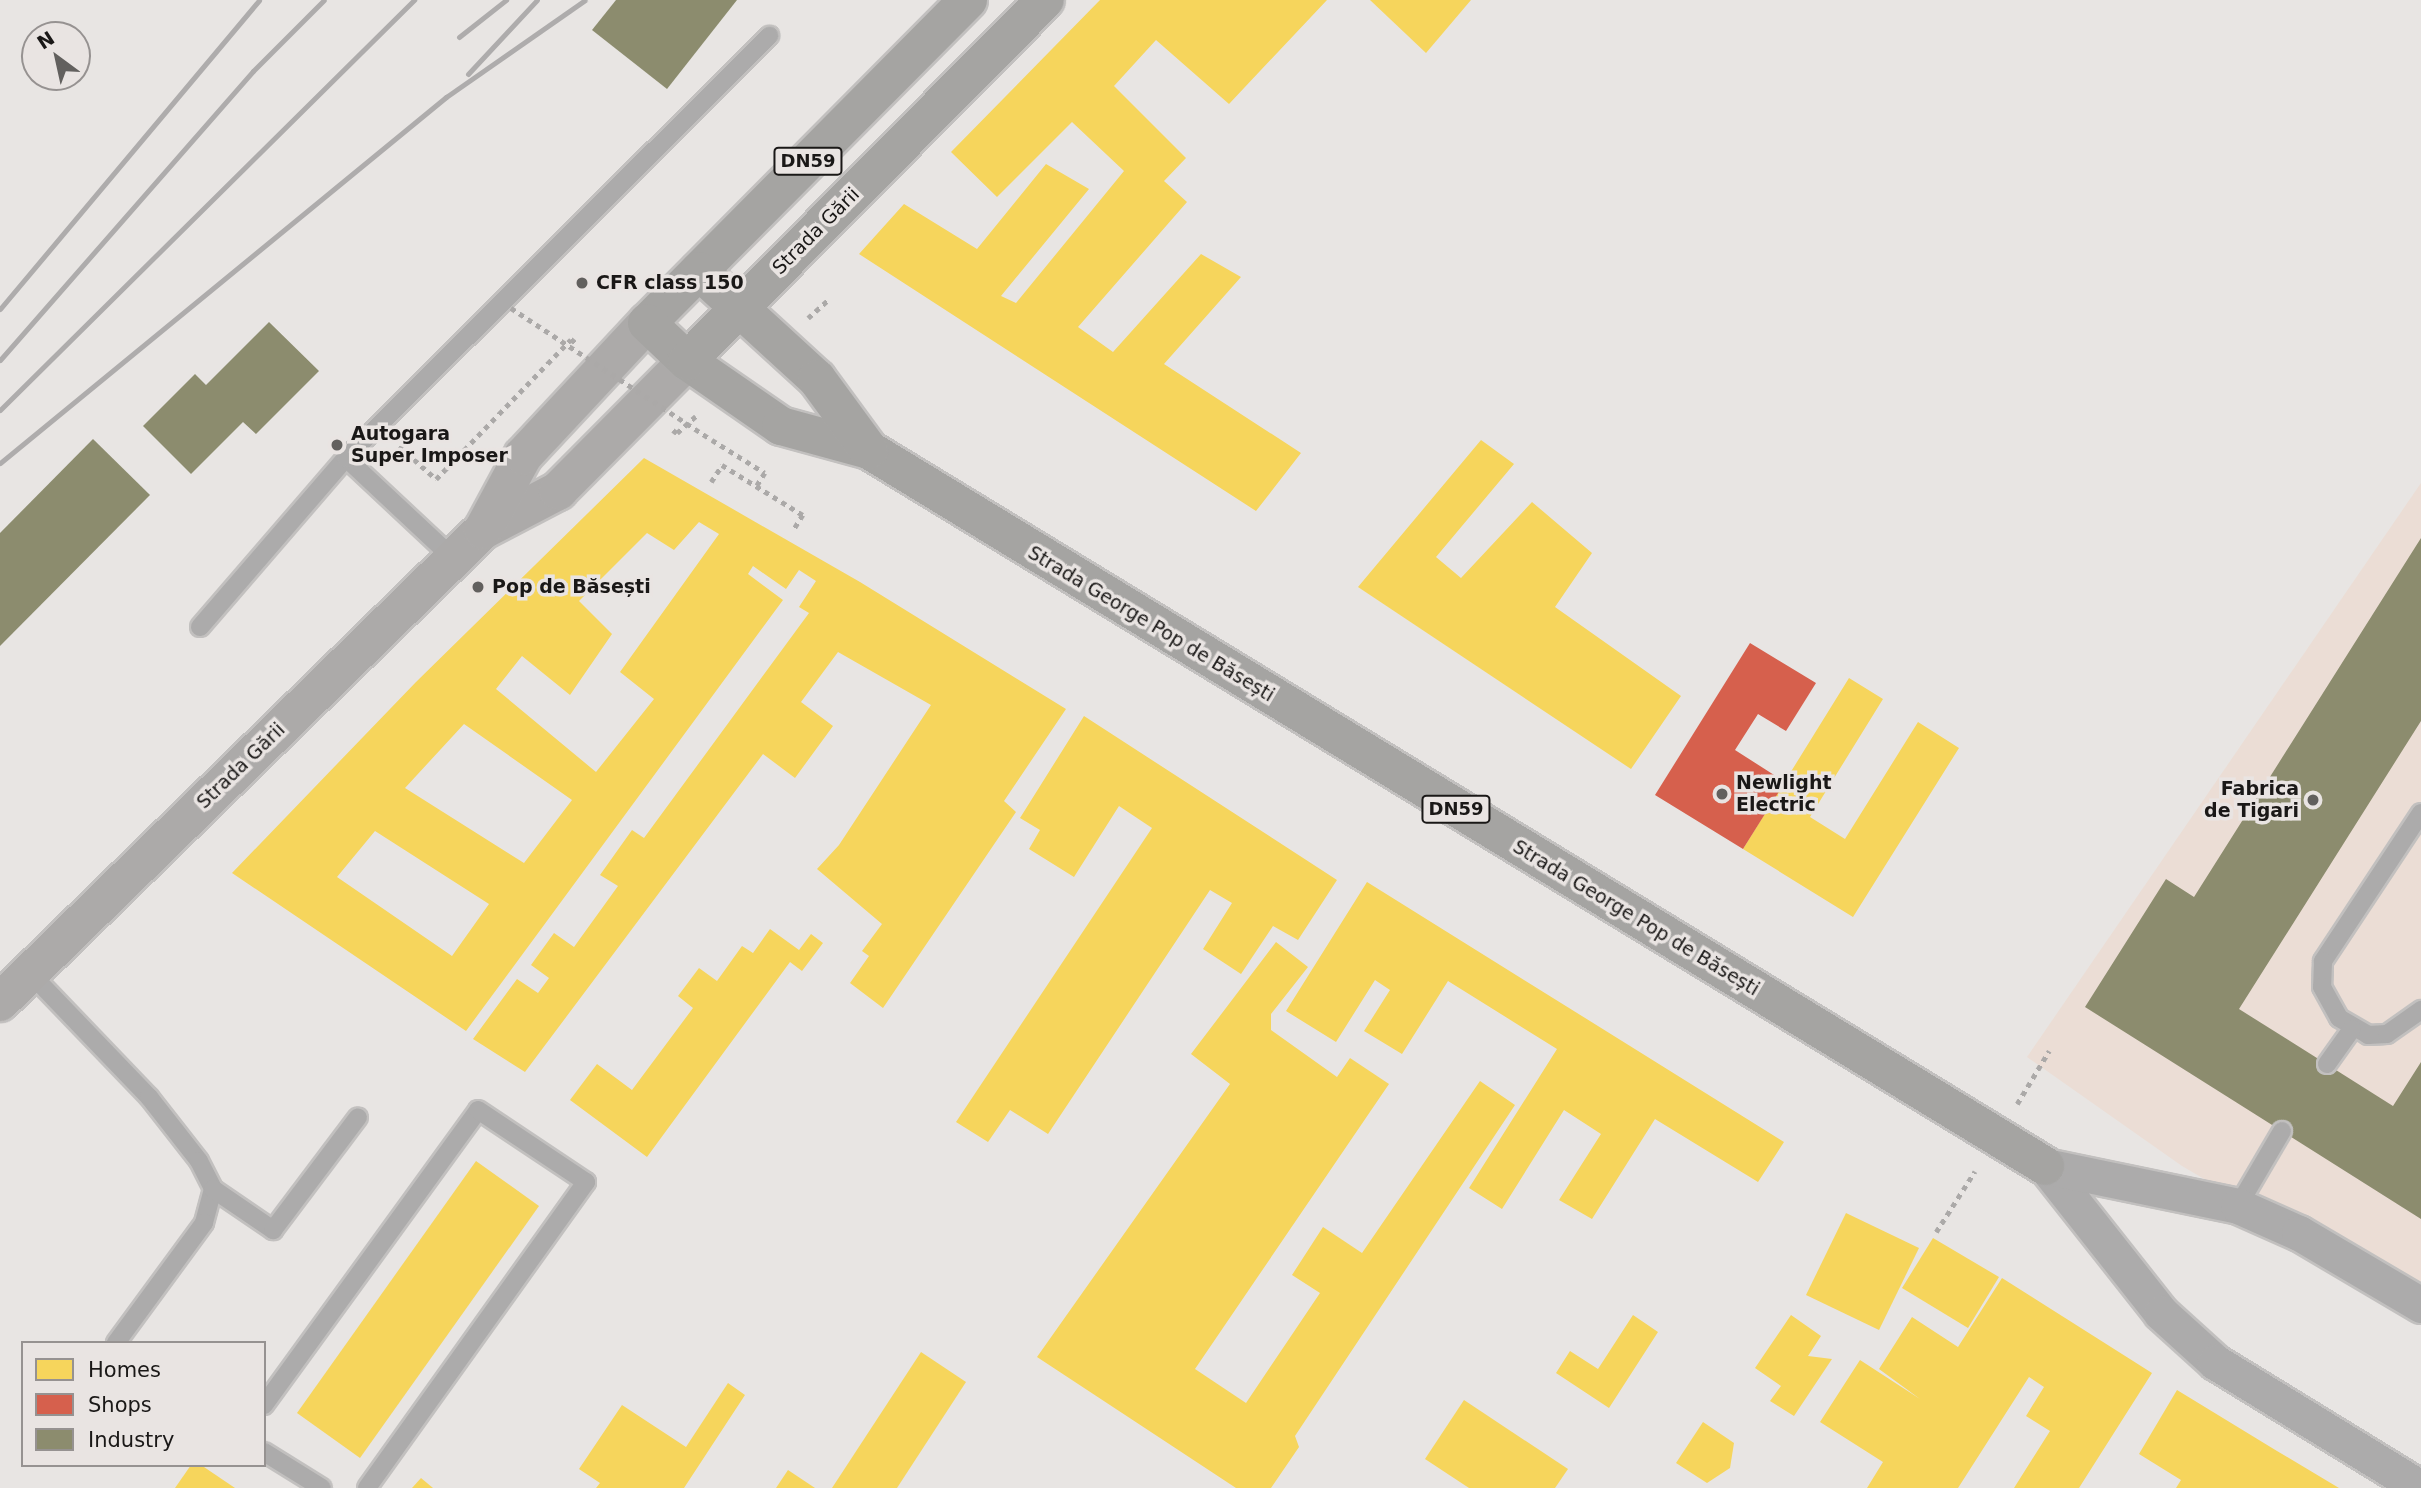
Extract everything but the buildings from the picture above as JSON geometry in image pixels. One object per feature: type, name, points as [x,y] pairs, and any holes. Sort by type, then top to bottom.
[{"type":"main road","name":"Strada Gării","points":[[0,1002],[483,530],[523,456],[648,323],[968,0]]},
{"type":"main road","name":"Strada Gării","points":[[483,530],[558,491],[1045,0]]},
{"type":"main road","name":"Strada George Pop de Băsești","points":[[699,271],[817,379],[869,450]]},
{"type":"main road","name":"Strada George Pop de Băsești","points":[[648,323],[687,361],[781,426],[869,450],[2045,1166]]},
{"type":"street","name":"Strada George Pop de Băsești","points":[[2045,1166],[2238,1206],[2299,1233],[2421,1306]]},
{"type":"street","name":"Strada George Pop de Băsești","points":[[2045,1166],[2161,1313],[2215,1362],[2421,1488]]},
{"type":"lane","points":[[200,627],[346,458],[769,36]]},
{"type":"lane","points":[[346,458],[454,559]]},
{"type":"lane","points":[[2421,813],[2323,961],[2322,987],[2339,1018],[2352,1029],[2368,1035],[2387,1034],[2421,1010]]},
{"type":"lane","points":[[30,973],[149,1097],[199,1161],[213,1189],[273,1230],[358,1117]]},
{"type":"lane","points":[[2327,1065],[2352,1029]]},
{"type":"lane","points":[[266,1402],[478,1110],[586,1182],[367,1488]]},
{"type":"lane","points":[[2238,1206],[2282,1131]]},
{"type":"lane","points":[[117,1341],[204,1223],[213,1189]]},
{"type":"lane","points":[[266,1453],[322,1488]]},
{"type":"path","points":[[511,308],[765,473],[757,486]]},
{"type":"path","points":[[394,442],[436,479],[571,339]]},
{"type":"path","points":[[711,481],[722,465],[757,486],[803,515],[793,531]]},
{"type":"shaded area","points":[[2421,483],[2421,1306],[2182,1166],[2027,1057]]},
{"type":"railway","points":[[0,309],[259,0]]},
{"type":"railway","points":[[0,360],[253,71],[324,0]]},
{"type":"railway","points":[[0,410],[414,0]]},
{"type":"railway","points":[[459,37],[506,0]]},
{"type":"railway","points":[[468,74],[537,0]]},
{"type":"railway","points":[[0,463],[446,97],[585,0]]},
{"type":"place","name":"CFR class 150","points":[[582,283]]},
{"type":"place","name":"Autogara Super Imposer","points":[[337,445]]},
{"type":"place","name":"Pop de Băsești","points":[[478,587]]},
{"type":"place","name":"Newlight Electric","points":[[1722,794]]},
{"type":"place","name":"Fabrica de Tigari","points":[[2313,800]]}]
